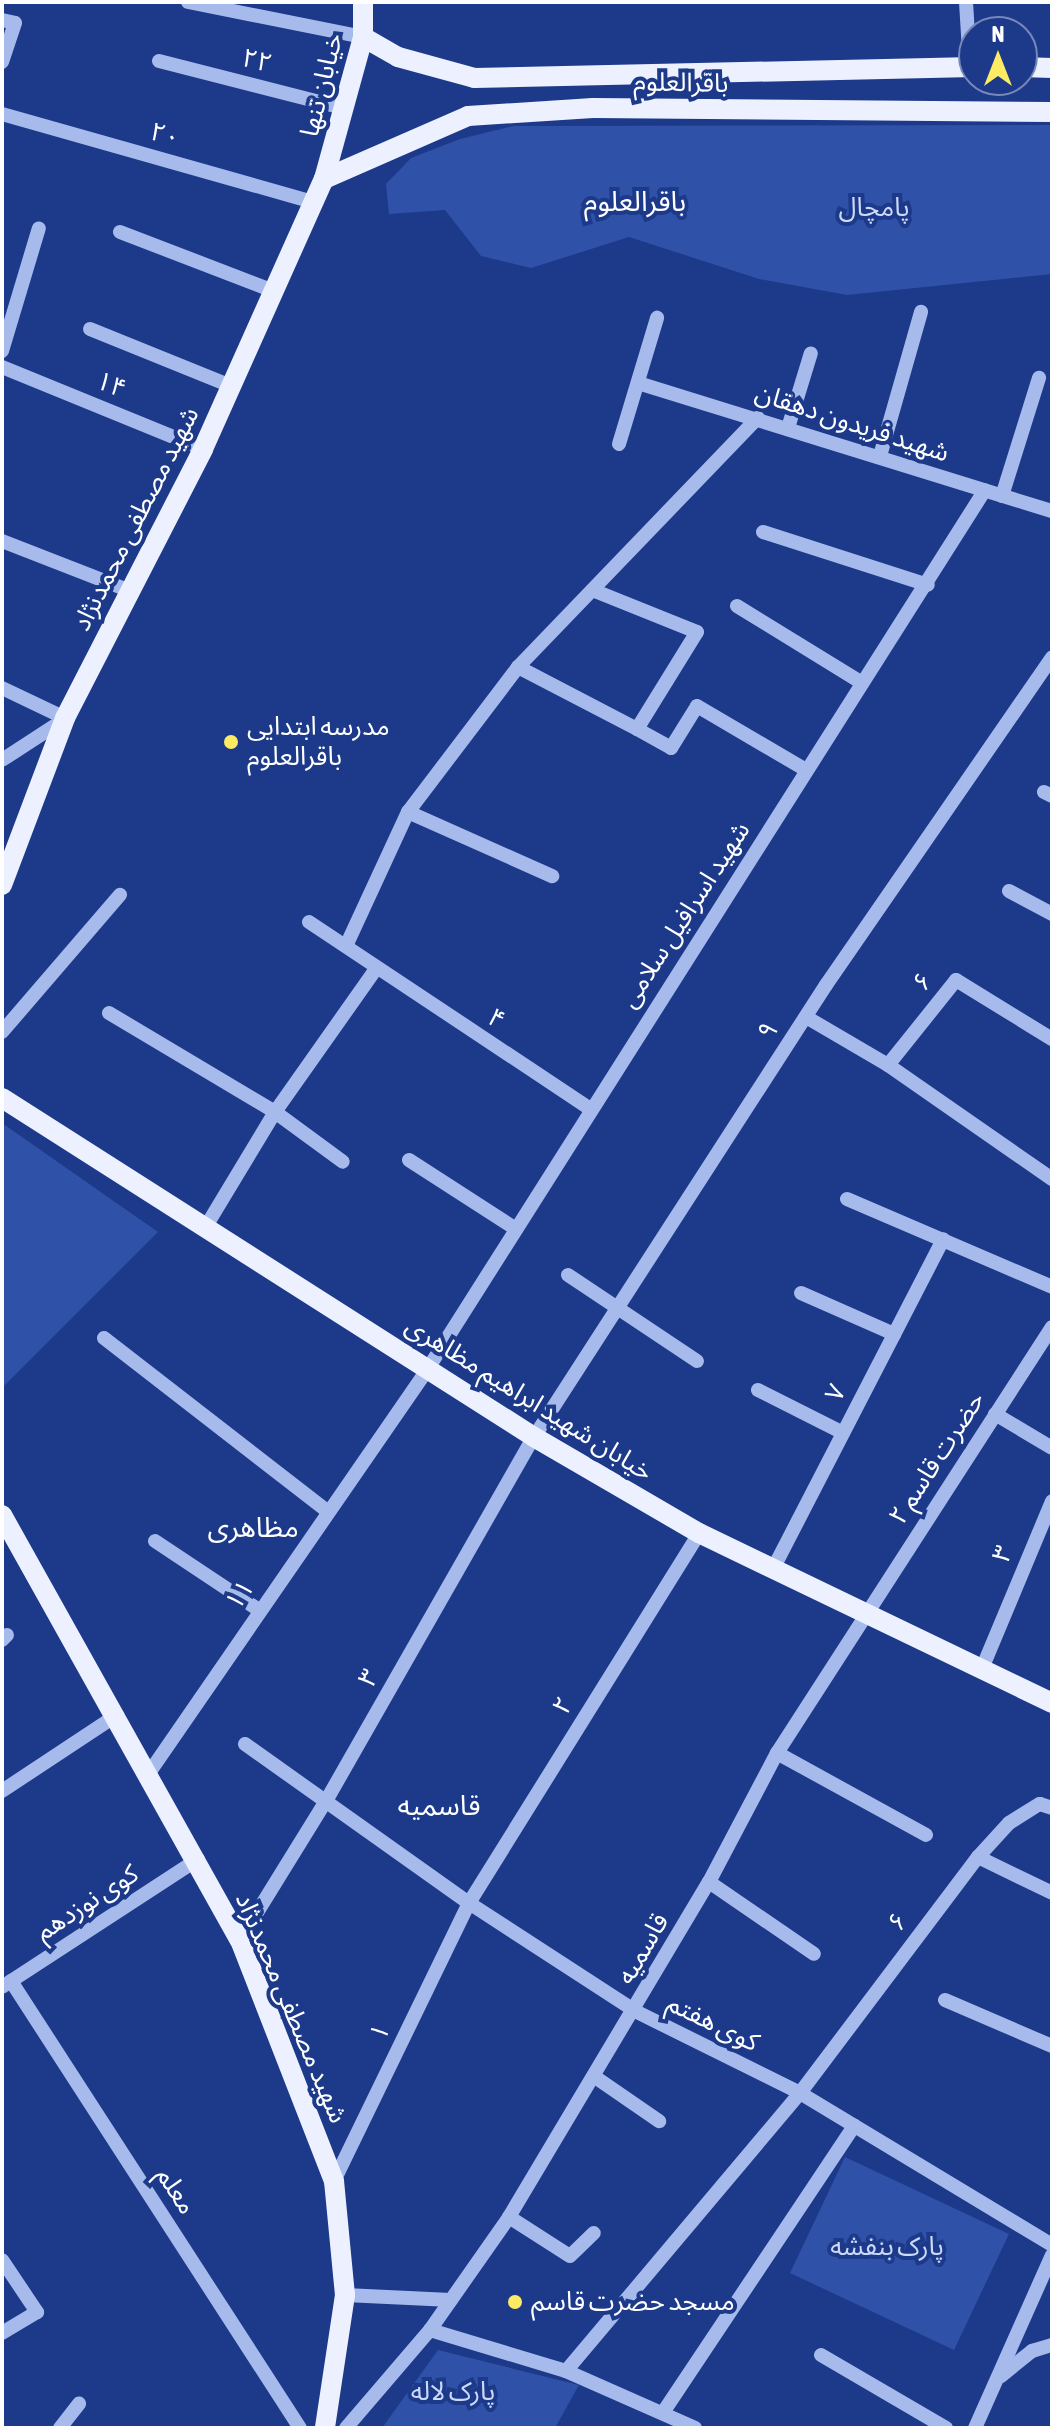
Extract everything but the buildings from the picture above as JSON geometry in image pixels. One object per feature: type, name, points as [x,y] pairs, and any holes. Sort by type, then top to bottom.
[{"type":"main road","name":"خیابان تنها","points":[[324,179],[363,37],[363,2]]},
{"type":"main road","name":"باقرالعلوم","points":[[363,37],[398,57],[474,78],[958,67]]},
{"type":"main road","name":"باقرالعلوم","points":[[324,179],[468,116],[593,108],[1052,112]]},
{"type":"main road","name":"شهید مصطفی محمدنژاد","points":[[2,885],[65,718],[203,449],[324,179]]},
{"type":"main road","name":"خیابان شهید ابراهیم مظاهری","points":[[2,1098],[429,1367],[534,1437],[699,1533],[1052,1703]]},
{"type":"main road","name":"شهید مصطفی محمدنژاد","points":[[2,1515],[198,1859],[240,1940],[334,2181],[345,2295],[325,2428]]},
{"type":"street","points":[[188,2],[363,37]]},
{"type":"street","points":[[2,20],[15,23],[2,62]]},
{"type":"street","name":"۲۲","points":[[159,61],[344,108]]},
{"type":"street","name":"۲۰","points":[[2,114],[314,202]]},
{"type":"street","points":[[2,351],[39,228]]},
{"type":"street","points":[[120,232],[274,291]]},
{"type":"street","points":[[880,456],[921,312]]},
{"type":"street","points":[[619,444],[657,318]]},
{"type":"street","points":[[90,329],[231,386]]},
{"type":"street","points":[[788,428],[811,353]]},
{"type":"street","name":"۱۴","points":[[2,367],[203,449]]},
{"type":"street","points":[[1002,496],[1039,378]]},
{"type":"street","name":"شهید فریدون دهقان","points":[[638,383],[1052,511]]},
{"type":"street","points":[[346,946],[408,812],[518,667],[595,591],[758,418]]},
{"type":"street","name":"شهید اسرافیل سلامی","points":[[429,1367],[806,770],[928,585],[985,490]]},
{"type":"street","points":[[763,532],[928,585]]},
{"type":"street","points":[[2,541],[130,591]]},
{"type":"street","points":[[595,591],[697,632],[637,729]]},
{"type":"street","points":[[737,606],[862,683]]},
{"type":"street","name":"۹","points":[[534,1437],[806,1017],[1052,657]]},
{"type":"street","points":[[518,667],[671,748],[697,706],[806,770]]},
{"type":"street","points":[[2,688],[65,718]]},
{"type":"street","points":[[2,760],[65,718]]},
{"type":"street","points":[[408,812],[552,876]]},
{"type":"street","points":[[1009,891],[1052,914]]},
{"type":"street","points":[[2,1032],[120,895]]},
{"type":"street","name":"۴","points":[[309,922],[590,1109]]},
{"type":"street","points":[[205,1228],[275,1112],[376,969]]},
{"type":"street","name":"۶","points":[[888,1065],[956,980],[1052,1039]]},
{"type":"street","points":[[109,1013],[275,1112],[343,1162]]},
{"type":"street","points":[[806,1017],[888,1065],[1052,1179]]},
{"type":"street","points":[[409,1160],[516,1229]]},
{"type":"street","points":[[847,1199],[1052,1287]]},
{"type":"street","name":"۷","points":[[773,1569],[943,1239]]},
{"type":"street","points":[[568,1275],[697,1361]]},
{"type":"street","points":[[801,1293],[894,1334]]},
{"type":"street","name":"۲ حضرت قاسم","points":[[863,1614],[1052,1327]]},
{"type":"street","points":[[104,1338],[327,1511]]},
{"type":"street","name":"۱۱","points":[[149,1773],[429,1367]]},
{"type":"street","points":[[758,1390],[843,1433]]},
{"type":"street","points":[[995,1414],[1052,1448]]},
{"type":"street","name":"۳","points":[[240,1940],[326,1801],[534,1437]]},
{"type":"street","name":"۳","points":[[981,1671],[1052,1501]]},
{"type":"street","name":"۲","points":[[469,1903],[699,1533]]},
{"type":"street","points":[[155,1541],[259,1610]]},
{"type":"street","name":"قاسمیه","points":[[346,2428],[430,2330],[509,2217],[635,2011],[709,1882],[777,1753],[863,1614]]},
{"type":"street","points":[[2,1791],[117,1715]]},
{"type":"street","name":"کوی هفتم","points":[[245,1744],[469,1903],[635,2011],[800,2093],[1052,2245]]},
{"type":"street","points":[[777,1753],[926,1835]]},
{"type":"street","name":"۶","points":[[566,2371],[800,2093],[978,1857],[1009,1823],[1040,1804],[1052,1808]]},
{"type":"street","points":[[978,1857],[1052,1893]]},
{"type":"street","name":"کوی نوزدهم","points":[[7,1984],[198,1859]]},
{"type":"street","points":[[709,1882],[814,1954]]},
{"type":"street","name":"۱","points":[[334,2181],[469,1903]]},
{"type":"street","name":"معلم","points":[[7,1984],[300,2428]]},
{"type":"street","points":[[945,2000],[1052,2046]]},
{"type":"street","points":[[595,2077],[659,2121]]},
{"type":"street","points":[[664,2411],[854,2126]]},
{"type":"street","points":[[509,2217],[570,2256],[594,2233]]},
{"type":"street","points":[[975,2428],[1052,2255]]},
{"type":"street","points":[[2,2260],[37,2312],[2,2333]]},
{"type":"street","points":[[345,2295],[451,2300]]},
{"type":"street","points":[[430,2330],[566,2371],[664,2411],[695,2428]]},
{"type":"street","points":[[998,2379],[1032,2351],[1052,2345]]},
{"type":"street","points":[[821,2355],[946,2428]]},
{"type":"street","points":[[60,2428],[79,2404]]},
{"type":"green space","name":"پامچال","points":[[1052,125],[1052,274],[847,295],[759,279],[629,237],[531,268],[481,256],[445,210],[389,214],[386,184],[411,158],[460,139],[513,126]]},
{"type":"green space","points":[[2,1123],[158,1232],[2,1388]]},
{"type":"green space","name":"پارک بنفشه","points":[[845,2157],[1009,2234],[954,2350],[790,2273]]},
{"type":"green space","name":"پارک لاله","points":[[438,2350],[579,2385],[555,2428],[382,2428]]},
{"type":"place","name":"مدرسه ابتدایی باقرالعلوم","points":[[231,742]]},
{"type":"place","name":"مسجد حضرت قاسم","points":[[515,2302]]},
{"type":"district","name":"باقرالعلوم","points":[[635,201]]},
{"type":"district","name":"مظاهری","points":[[253,1527]]},
{"type":"district","name":"قاسمیه","points":[[439,1805]]}]
